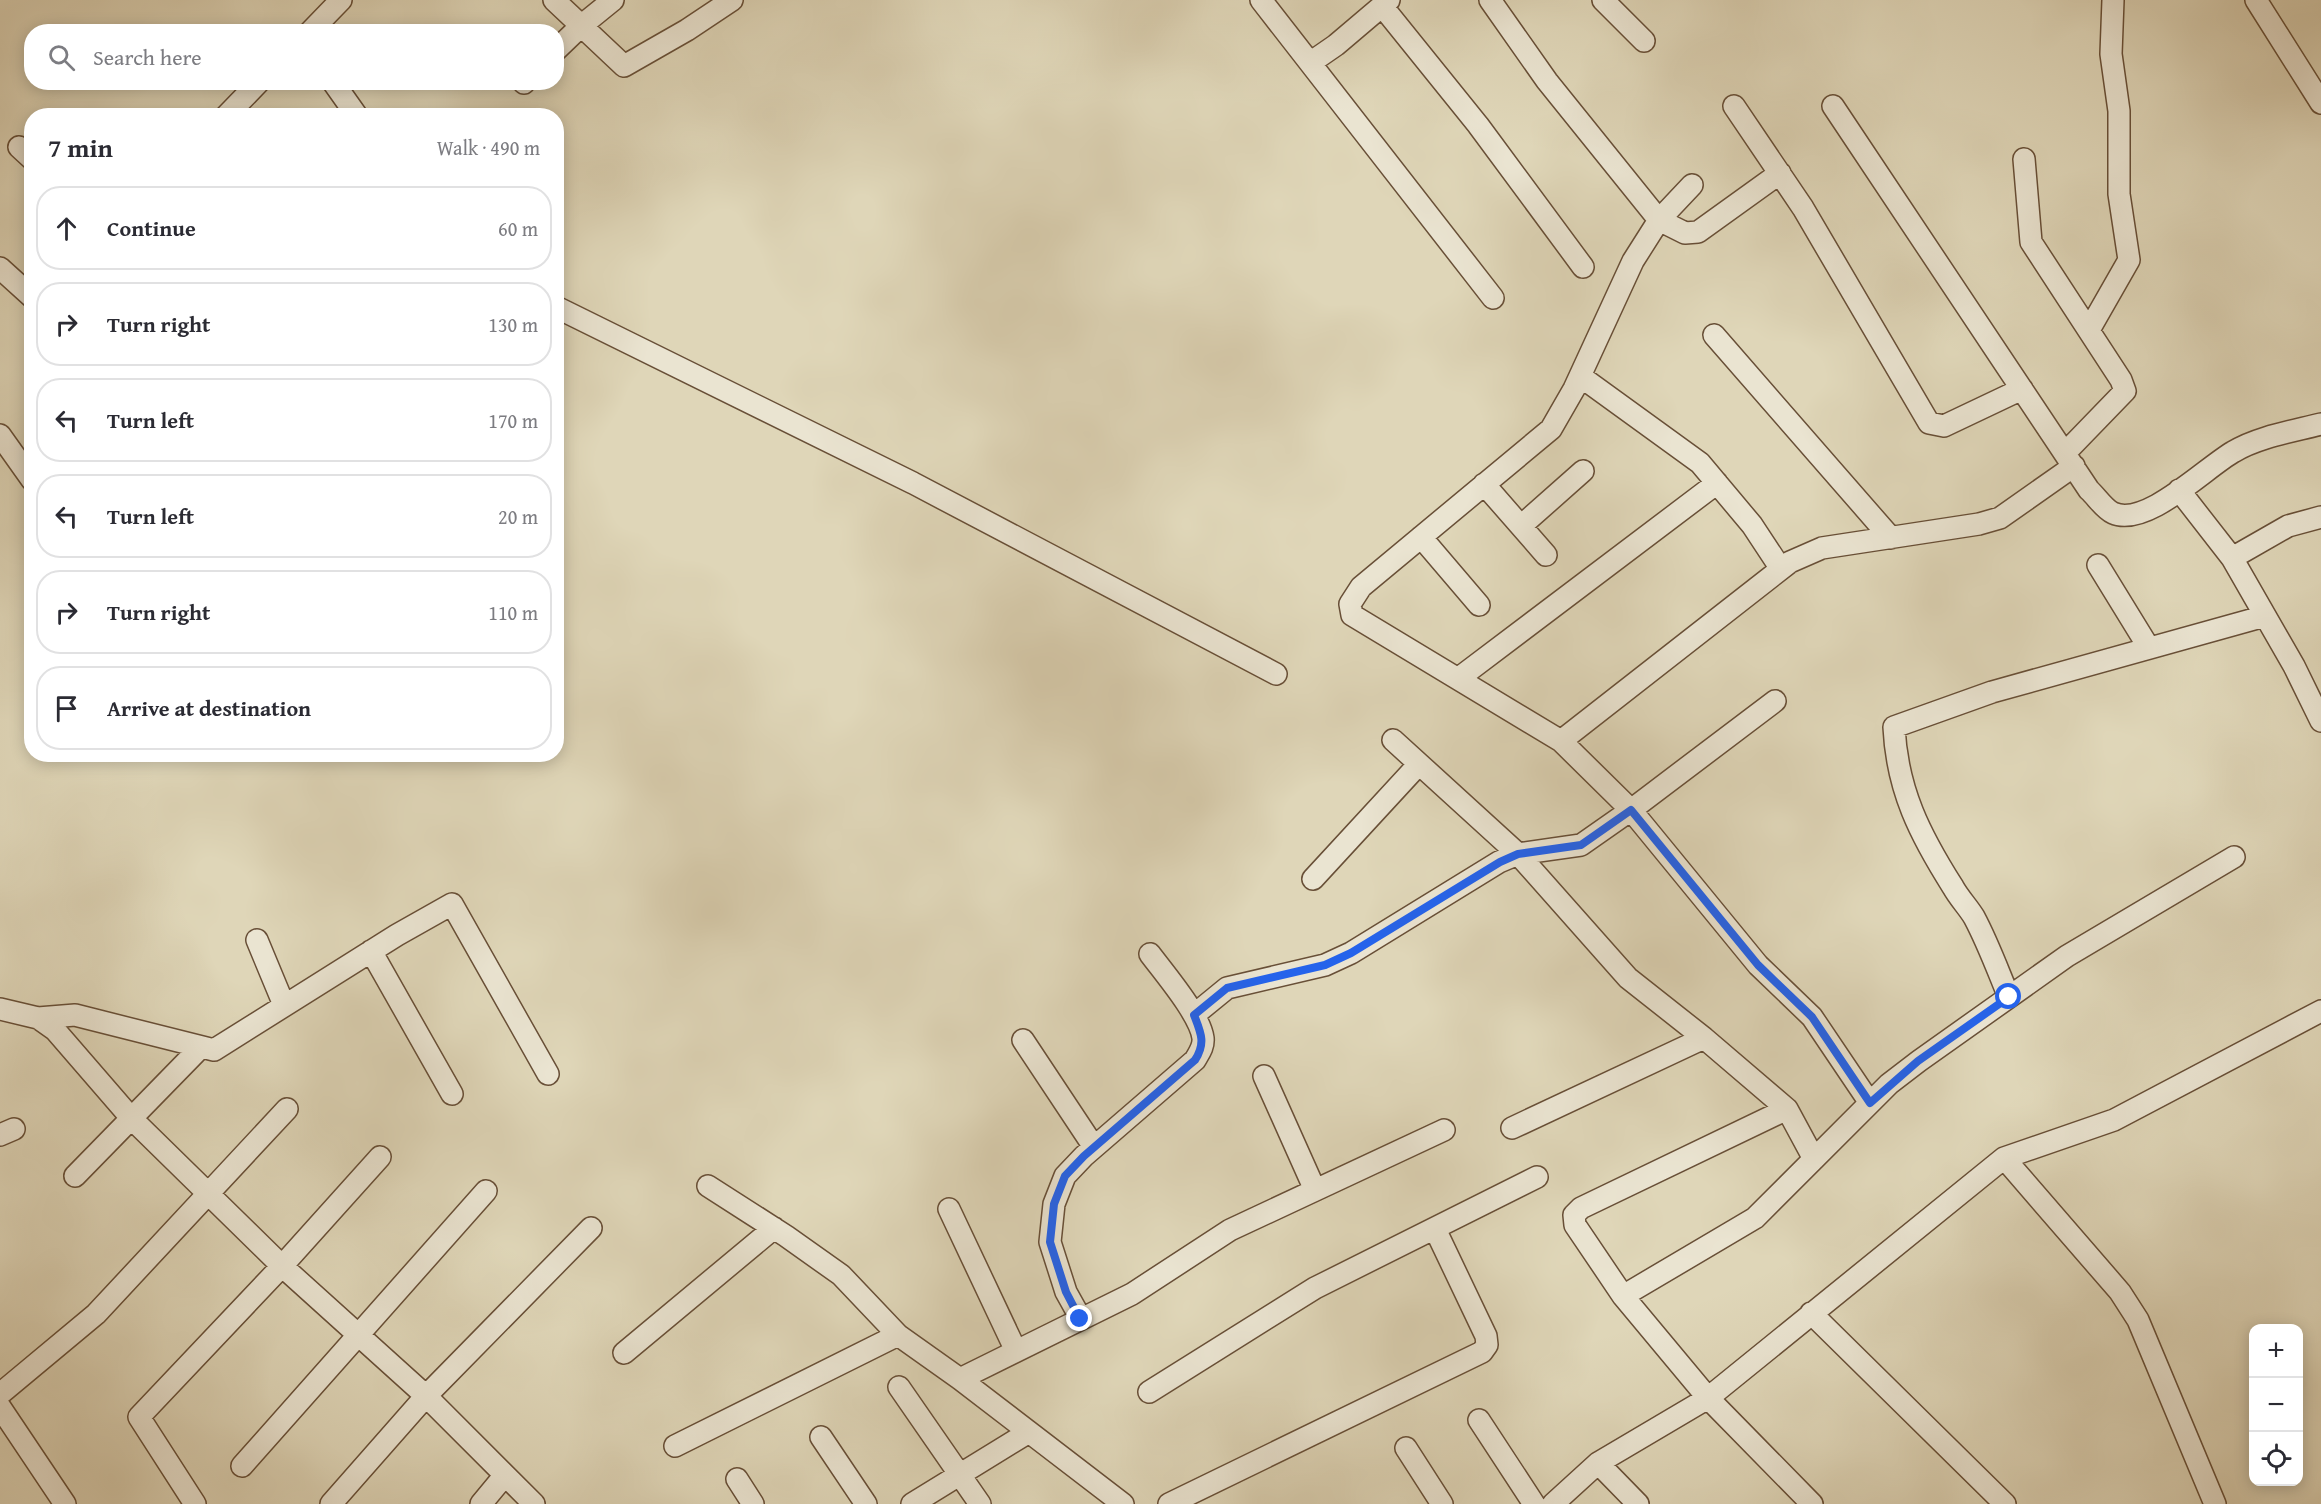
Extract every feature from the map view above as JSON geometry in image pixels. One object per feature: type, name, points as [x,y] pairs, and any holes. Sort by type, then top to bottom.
[{"type":"street","points":[[318,24],[342,0]]},
{"type":"street","points":[[554,0],[624,66],[687,30],[732,0]]},
{"type":"street","points":[[564,42],[613,0]]},
{"type":"street","points":[[1260,0],[1492,298]]},
{"type":"street","points":[[1490,0],[1547,81],[1659,220],[1685,233],[1698,232],[1780,173]]},
{"type":"street","points":[[1603,0],[1644,41]]},
{"type":"street","points":[[2089,330],[2129,260],[2118,194],[2119,111],[2111,54],[2112,0]]},
{"type":"street","points":[[2256,0],[2321,103]]},
{"type":"street","points":[[1310,63],[1386,3],[1583,267]]},
{"type":"street","points":[[234,108],[252,90]]},
{"type":"street","points":[[339,90],[351,108]]},
{"type":"street","points":[[1734,106],[1803,208],[1929,423],[1944,426],[2022,389]]},
{"type":"street","points":[[1833,106],[2069,460],[2090,490],[2113,513],[2134,514],[2157,507],[2234,451],[2321,424]]},
{"type":"street","points":[[1561,741],[1790,562],[1822,548],[1979,524],[2000,518],[2069,460],[2125,390],[2121,380],[2031,242],[2024,159]]},
{"type":"street","points":[[1692,185],[1659,220],[1633,261],[1580,376],[1551,429],[1361,587],[1350,604],[1352,615],[1561,741],[1631,810],[1758,965],[1812,1017],[1870,1103]]},
{"type":"street","points":[[0,268],[24,290]]},
{"type":"street","points":[[564,311],[914,483],[1276,674]]},
{"type":"street","points":[[1714,335],[1891,538]]},
{"type":"street","points":[[1580,376],[1700,463],[1752,525],[1781,569]]},
{"type":"street","points":[[0,435],[24,469]]},
{"type":"street","points":[[1521,526],[1583,471]]},
{"type":"street","points":[[1459,678],[1717,483]]},
{"type":"street","points":[[1484,484],[1546,555]]},
{"type":"street","points":[[2179,490],[2232,558],[2294,666],[2321,721]]},
{"type":"street","points":[[2232,558],[2288,526],[2321,517]]},
{"type":"street","points":[[1421,537],[1479,605]]},
{"type":"street","points":[[2098,565],[2149,648]]},
{"type":"street","points":[[2009,997],[1974,916],[1954,889],[1908,804],[1896,755],[1894,727],[1992,692],[2265,616]]},
{"type":"street","points":[[1194,1015],[1227,988],[1325,965],[1351,953],[1500,862],[1518,854],[1581,845],[1775,701]]},
{"type":"street","points":[[1393,740],[1518,854],[1628,978],[1704,1038],[1787,1109],[1814,1159]]},
{"type":"street","points":[[1313,879],[1419,764]]},
{"type":"street","points":[[1623,1296],[1755,1218],[1870,1103],[1918,1061],[2067,956],[2234,857]]},
{"type":"street","points":[[0,1009],[38,1018],[75,1016],[214,1050],[371,951],[452,904],[548,1074]]},
{"type":"street","points":[[257,940],[284,1005]]},
{"type":"street","points":[[371,951],[452,1094]]},
{"type":"street","points":[[1080,1319],[1066,1292],[1050,1242],[1054,1204],[1065,1176],[1094,1147],[1195,1060],[1202,1049],[1203,1038],[1194,1015],[1150,954]]},
{"type":"street","points":[[1553,1504],[1598,1462],[1708,1398],[2004,1158],[2114,1120],[2321,1011]]},
{"type":"street","points":[[38,1018],[56,1030],[132,1119],[208,1194],[282,1266],[426,1396],[534,1504]]},
{"type":"street","points":[[1512,1128],[1704,1038]]},
{"type":"street","points":[[1023,1040],[1094,1147]]},
{"type":"street","points":[[75,1176],[201,1047]]},
{"type":"street","points":[[1264,1076],[1315,1190]]},
{"type":"street","points":[[65,1504],[0,1406],[96,1314],[287,1109]]},
{"type":"street","points":[[1787,1109],[1592,1203],[1574,1215],[1575,1225],[1623,1296],[1708,1398],[1812,1504]]},
{"type":"street","points":[[960,1379],[1132,1294],[1230,1230],[1444,1130]]},
{"type":"street","points":[[195,1504],[139,1418],[282,1266],[380,1157]]},
{"type":"street","points":[[2004,1158],[2120,1292],[2138,1320],[2215,1504]]},
{"type":"street","points":[[1149,1392],[1315,1288],[1537,1177]]},
{"type":"street","points":[[708,1186],[841,1275],[898,1335],[960,1379],[1123,1504]]},
{"type":"street","points":[[242,1466],[486,1191]]},
{"type":"street","points":[[949,1209],[1016,1351]]},
{"type":"street","points":[[331,1504],[426,1396],[591,1228]]},
{"type":"street","points":[[624,1353],[774,1228]]},
{"type":"street","points":[[1169,1504],[1482,1352],[1487,1345],[1486,1336],[1436,1229]]},
{"type":"street","points":[[1811,1313],[2005,1504]]},
{"type":"street","points":[[675,1446],[898,1335]]},
{"type":"street","points":[[899,1387],[980,1504]]},
{"type":"street","points":[[1479,1420],[1534,1504]]},
{"type":"street","points":[[912,1504],[1029,1432]]},
{"type":"street","points":[[821,1437],[866,1504]]},
{"type":"street","points":[[1406,1448],[1442,1504]]},
{"type":"street","points":[[1598,1462],[1638,1504]]},
{"type":"street","points":[[481,1504],[505,1475]]},
{"type":"street","points":[[737,1479],[753,1504]]},
{"type":"route","points":[[1080,1319],[1066,1292],[1050,1242],[1054,1204],[1065,1176],[1084,1156],[1195,1060],[1202,1049],[1203,1038],[1194,1015],[1227,988],[1325,965],[1351,953],[1500,862],[1518,854],[1581,845],[1631,810],[1758,965],[1812,1017],[1870,1103],[1918,1061],[2009,997]]}]
